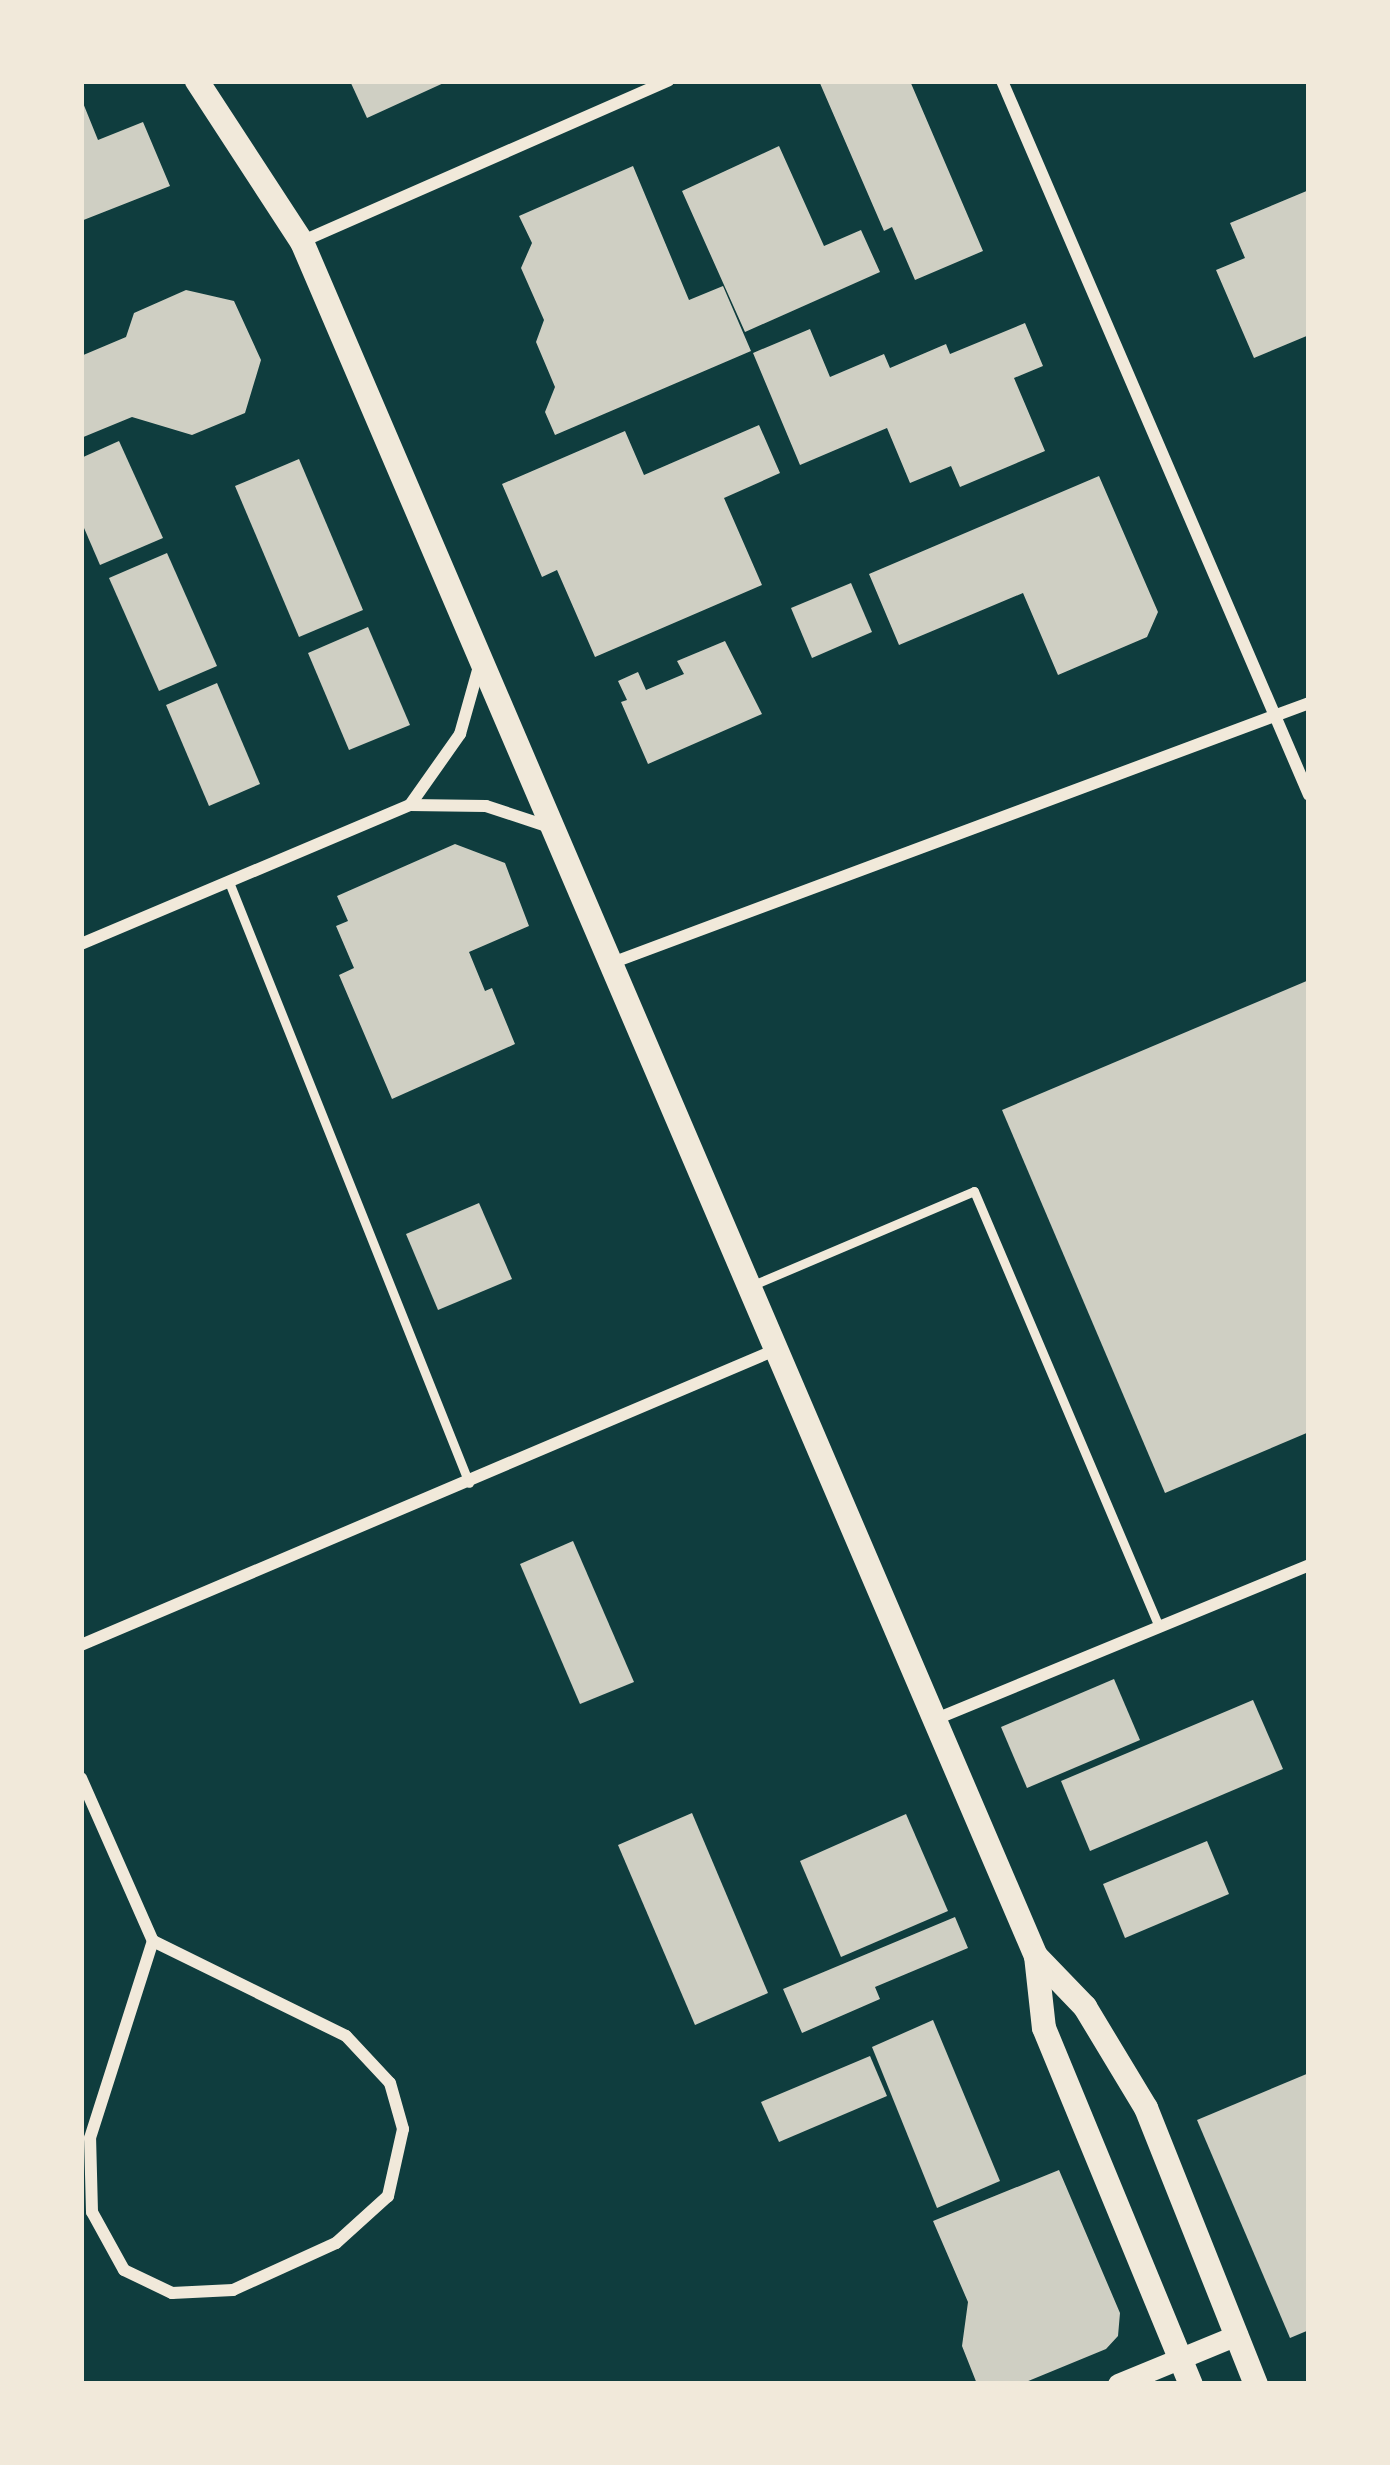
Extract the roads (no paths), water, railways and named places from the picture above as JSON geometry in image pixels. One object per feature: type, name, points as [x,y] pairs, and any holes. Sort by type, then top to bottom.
[{"type":"main road","points":[[197,81],[302,242],[1036,1956],[1044,2028],[1191,2384]]},
{"type":"main road","points":[[1036,1956],[1085,2007],[1146,2108],[1252,2383]]},
{"type":"street","points":[[302,242],[668,81]]},
{"type":"street","points":[[1002,81],[1309,794]]},
{"type":"street","points":[[410,805],[460,734],[481,661]]},
{"type":"street","points":[[609,964],[1309,703]]},
{"type":"street","points":[[81,944],[410,805],[486,806],[550,827]]},
{"type":"street","points":[[81,1646],[776,1349]]},
{"type":"street","points":[[935,1720],[1309,1565]]},
{"type":"street","points":[[81,1778],[153,1941],[346,2036],[390,2083],[403,2129],[388,2195],[336,2243],[232,2290],[172,2294],[124,2270],[92,2212],[90,2138],[153,1941]]},
{"type":"street","points":[[1118,2384],[1237,2335]]},
{"type":"lane","points":[[229,882],[469,1483]]},
{"type":"lane","points":[[748,1287],[974,1191],[1158,1625]]}]
